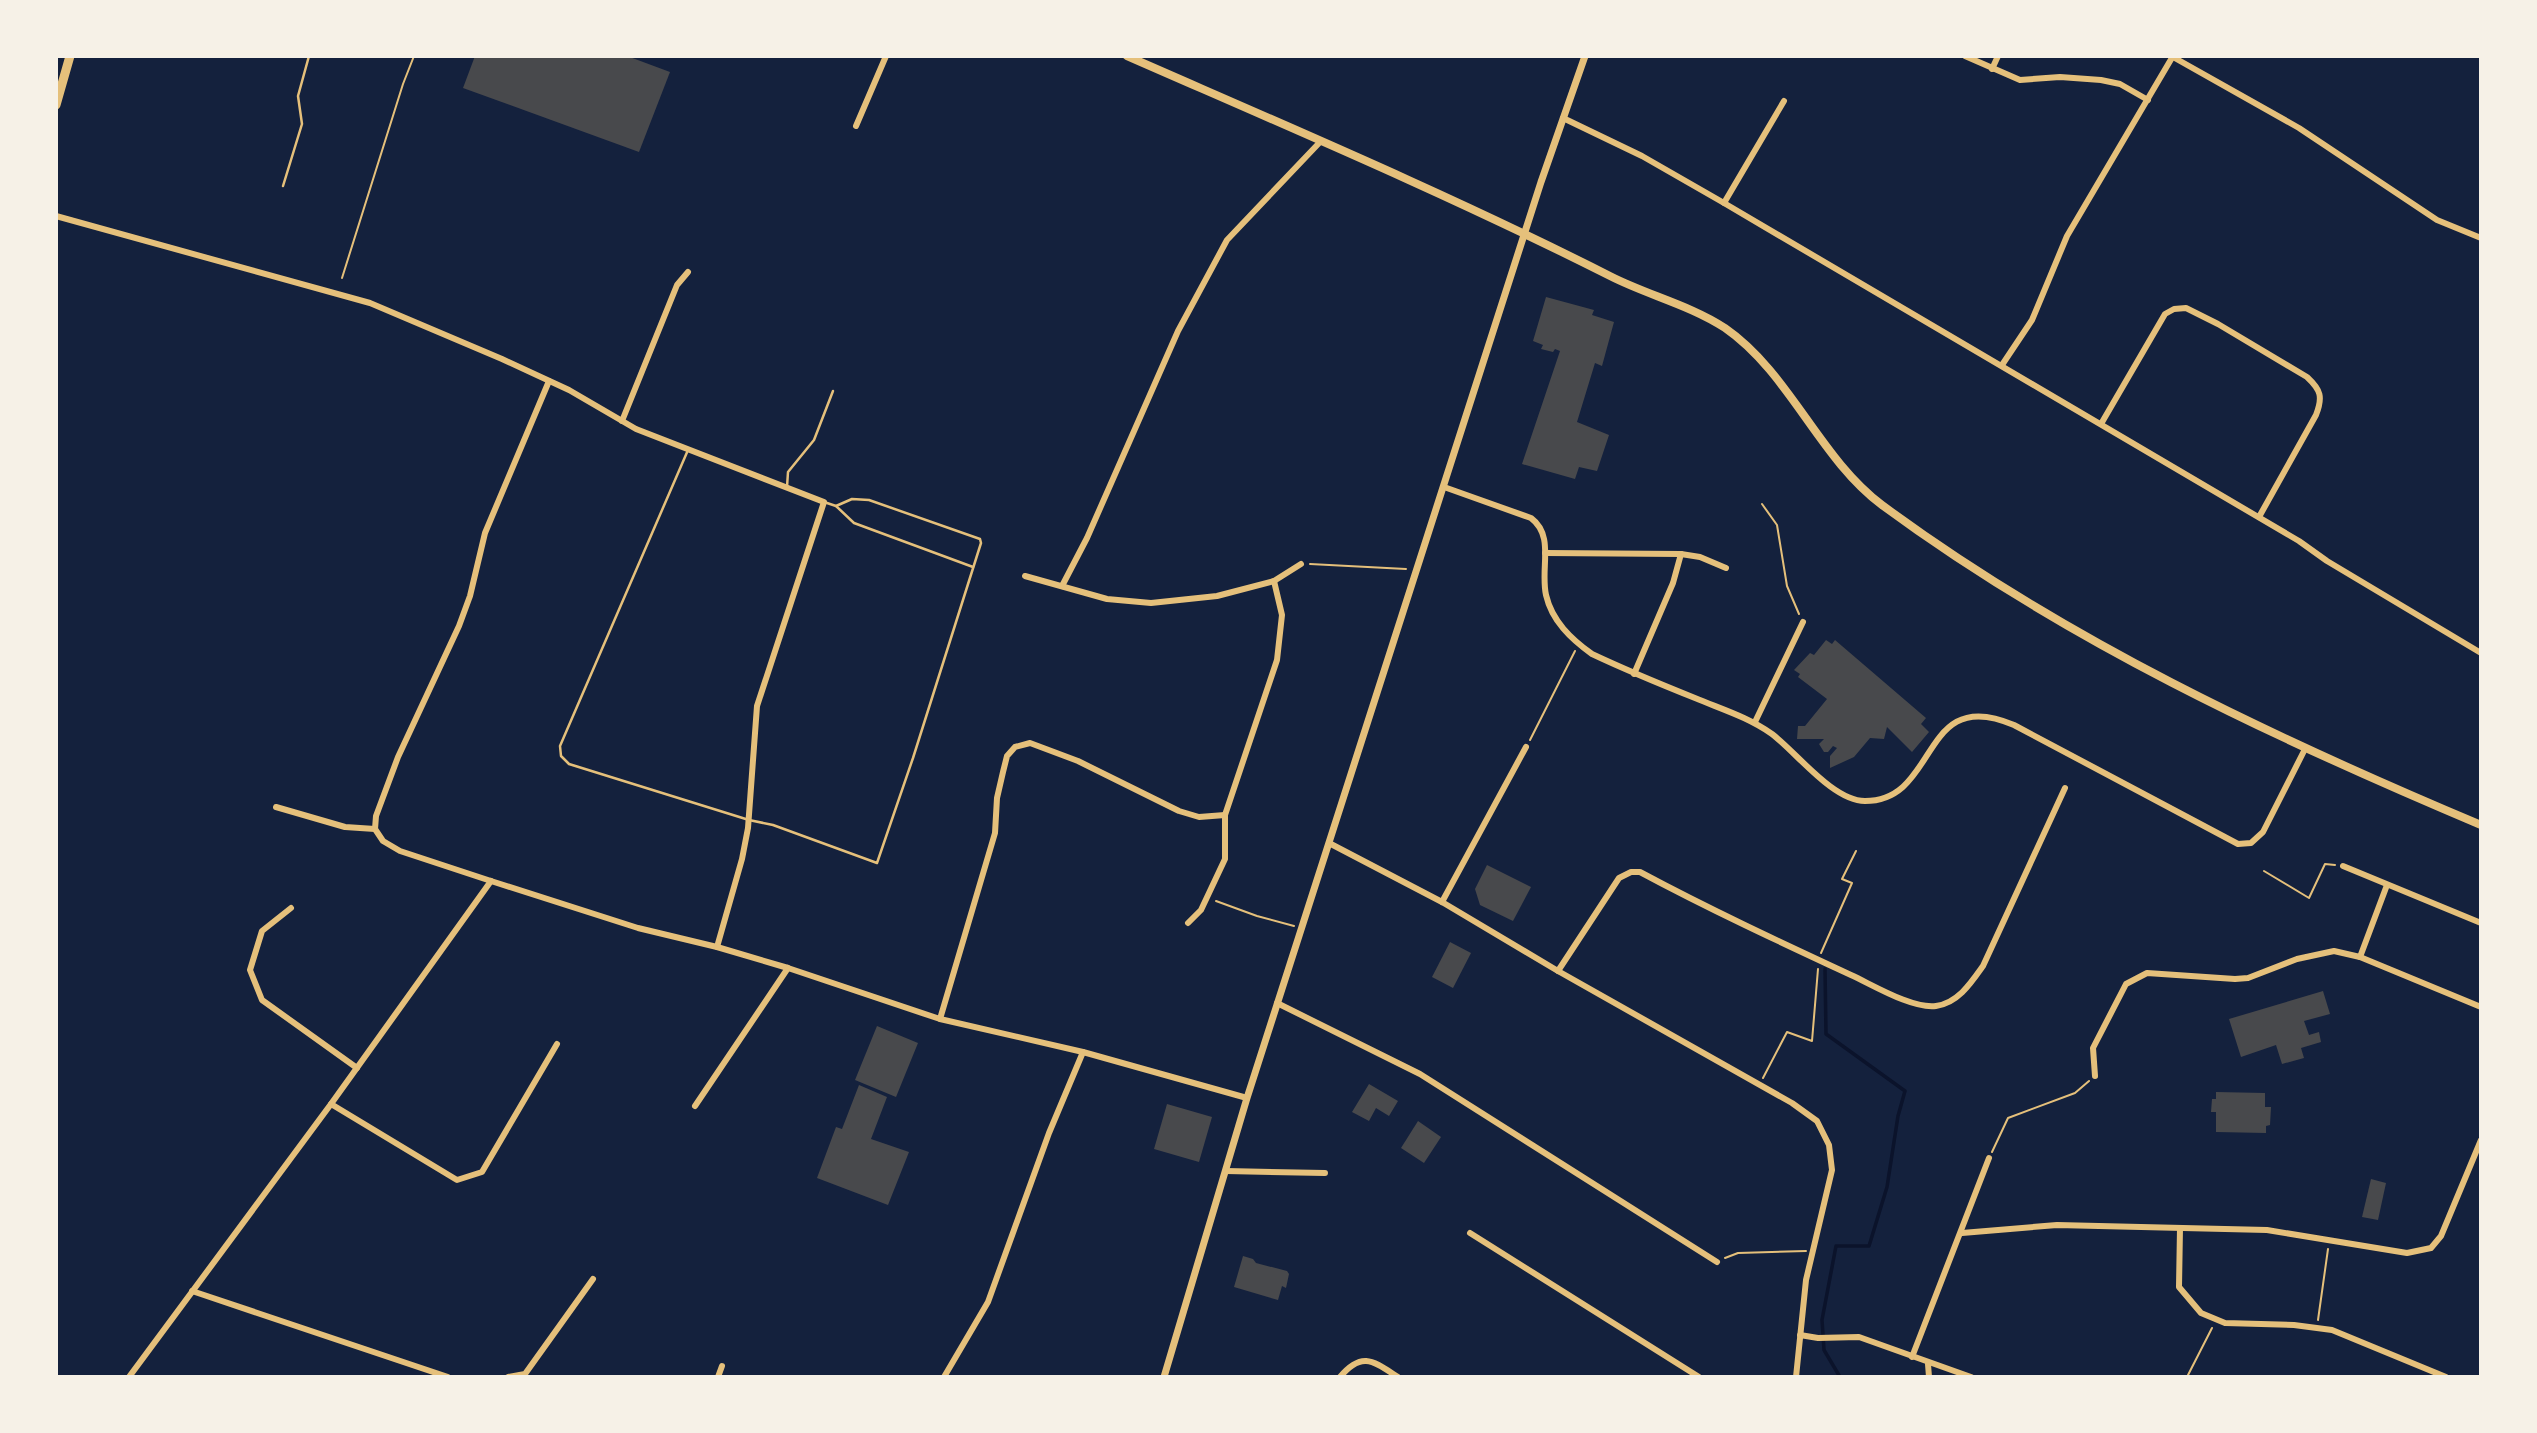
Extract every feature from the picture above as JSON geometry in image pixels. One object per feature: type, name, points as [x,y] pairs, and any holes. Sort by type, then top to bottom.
[{"type":"main road","points":[[56,105],[70,56]]},
{"type":"main road","points":[[1127,56],[1526,233],[1621,282],[1723,327],[1744,344],[1766,368],[1856,481],[1879,503],[1994,580],[2063,624],[2112,651],[2305,749],[2481,825]]},
{"type":"street","points":[[1164,1377],[1301,928],[1585,56]]},
{"type":"street","points":[[1965,56],[2020,80],[2060,77],[2101,80],[2120,84],[2148,100]]},
{"type":"street","points":[[1992,69],[1998,56]]},
{"type":"street","points":[[2002,365],[2032,320],[2073,225],[2173,56],[2299,128],[2437,220],[2481,238]]},
{"type":"street","points":[[856,126],[883,57]]},
{"type":"street","points":[[1724,204],[1784,101]]},
{"type":"street","points":[[1563,118],[1642,156],[2002,365],[2259,517],[2481,653]]},
{"type":"street","points":[[1062,586],[1087,538],[1178,331],[1227,240],[1321,141]]},
{"type":"street","points":[[56,216],[370,303],[548,381],[636,429],[824,502],[757,706],[749,820],[742,859],[717,947]]},
{"type":"street","points":[[622,421],[677,285],[688,272]]},
{"type":"street","points":[[2101,424],[2165,314],[2174,309],[2186,308],[2218,324],[2307,377],[2319,389],[2321,401],[2316,415],[2259,517]]},
{"type":"street","points":[[548,381],[485,533],[470,596],[459,626],[398,757],[376,816],[375,830],[383,841],[400,851],[638,928],[788,968],[940,1019],[1083,1052],[1247,1098]]},
{"type":"street","points":[[1444,487],[1531,518],[1543,529],[1543,574],[1549,603],[1559,623],[1591,654],[1755,722],[1838,793],[1850,799],[1866,801],[1881,798],[1904,788],[1943,732],[1954,723],[1981,715],[1997,718],[2084,761],[2244,845],[2251,843],[2263,832],[2305,749]]},
{"type":"street","points":[[1545,552],[1681,554],[1700,557],[1726,568]]},
{"type":"street","points":[[1634,674],[1673,583],[1681,554]]},
{"type":"street","points":[[1025,576],[1107,599],[1151,603],[1217,596],[1274,581],[1301,564]]},
{"type":"street","points":[[1188,923],[1201,910],[1225,859],[1225,814],[1277,660],[1282,615],[1274,581]]},
{"type":"street","points":[[1755,722],[1803,622]]},
{"type":"street","points":[[940,1019],[995,833],[997,798],[1007,756],[1015,747],[1030,743],[1078,761],[1179,811],[1199,817],[1225,814]]},
{"type":"street","points":[[1442,902],[1526,747]]},
{"type":"street","points":[[1558,971],[1619,878],[1631,872],[1640,872],[1819,960],[1922,1005],[1935,1006],[1950,1002],[1983,966],[2065,788]]},
{"type":"street","points":[[276,807],[345,827],[375,830]]},
{"type":"street","points":[[1329,843],[1442,902],[1792,1103],[1817,1121],[1829,1145],[1832,1170],[1806,1280],[1796,1377]]},
{"type":"street","points":[[2343,866],[2481,923]]},
{"type":"street","points":[[129,1377],[331,1104],[491,881]]},
{"type":"street","points":[[2360,957],[2387,885]]},
{"type":"street","points":[[291,908],[262,931],[250,971],[262,1000],[357,1068]]},
{"type":"street","points":[[2095,1076],[2093,1048],[2126,984],[2147,973],[2248,978],[2297,959],[2334,951],[2360,957],[2481,1007]]},
{"type":"street","points":[[695,1106],[788,968]]},
{"type":"street","points":[[1278,1003],[1420,1074],[1717,1262]]},
{"type":"street","points":[[331,1104],[457,1180],[482,1172],[556,1044]]},
{"type":"street","points":[[944,1377],[988,1302],[1049,1133],[1083,1052]]},
{"type":"street","points":[[1962,1233],[2057,1225],[2267,1230],[2407,1253],[2431,1248],[2441,1236],[2481,1140]]},
{"type":"street","points":[[1912,1357],[1989,1158]]},
{"type":"street","points":[[1226,1171],[1325,1174]]},
{"type":"street","points":[[2180,1228],[2179,1287],[2201,1313],[2225,1323],[2294,1325],[2332,1330],[2446,1377]]},
{"type":"street","points":[[1470,1233],[1699,1377]]},
{"type":"street","points":[[508,1377],[526,1376],[593,1279]]},
{"type":"street","points":[[192,1291],[448,1377]]},
{"type":"street","points":[[1800,1335],[1818,1338],[1859,1337],[1928,1364],[1971,1377]]},
{"type":"street","points":[[1340,1377],[1351,1364],[1365,1360],[1398,1377]]},
{"type":"street","points":[[1928,1364],[1929,1377]]},
{"type":"street","points":[[718,1377],[722,1366]]},
{"type":"lane","points":[[283,186],[302,124],[298,96],[309,56]]},
{"type":"lane","points":[[787,487],[788,472],[814,440],[833,391]]},
{"type":"lane","points":[[688,450],[560,746],[561,755],[569,764],[773,825],[877,863],[981,544],[979,539],[869,500],[852,499],[836,506]]},
{"type":"lane","points":[[824,502],[836,506],[854,523],[974,568]]},
{"type":"path","points":[[342,278],[414,56]]},
{"type":"path","points":[[1762,504],[1777,525],[1787,586],[1803,622]]},
{"type":"path","points":[[1301,564],[1417,569]]},
{"type":"path","points":[[1526,747],[1578,644]]},
{"type":"path","points":[[1759,1085],[1787,1031],[1812,1041],[1819,960],[1852,883],[1842,879],[1856,851]]},
{"type":"path","points":[[2264,871],[2309,898],[2325,864],[2343,866]]},
{"type":"path","points":[[1207,897],[1256,916],[1301,928]]},
{"type":"path","points":[[1989,1158],[2008,1118],[2075,1093],[2095,1076]]},
{"type":"path","points":[[2316,1328],[2330,1240]]},
{"type":"path","points":[[1717,1262],[1738,1252],[1813,1251]]},
{"type":"path","points":[[2187,1377],[2216,1320]]},
{"type":"building","points":[[475,56],[627,56],[670,72],[639,152],[463,88]]},
{"type":"building","points":[[1546,297],[1594,310],[1592,315],[1614,322],[1602,366],[1595,363],[1577,422],[1609,435],[1597,471],[1579,467],[1575,479],[1522,464],[1560,351],[1541,349],[1543,345],[1533,341]]},
{"type":"building","points":[[1826,640],[1832,644],[1835,640],[1926,718],[1921,724],[1929,732],[1912,752],[1887,727],[1884,739],[1870,738],[1854,757],[1830,768],[1830,756],[1837,748],[1833,746],[1828,752],[1824,752],[1819,744],[1824,739],[1797,739],[1798,726],[1805,726],[1827,699],[1798,677],[1800,674],[1794,670],[1810,653],[1814,655]]},
{"type":"building","points":[[1487,865],[1531,887],[1513,921],[1480,905],[1475,889]]},
{"type":"building","points":[[1450,942],[1471,953],[1453,988],[1432,977]]},
{"type":"building","points":[[2323,991],[2330,1014],[2304,1021],[2309,1035],[2319,1032],[2321,1042],[2301,1048],[2304,1058],[2282,1064],[2276,1045],[2241,1057],[2229,1019]]},
{"type":"building","points":[[877,1026],[918,1043],[896,1097],[855,1080]]},
{"type":"building","points":[[1369,1084],[1398,1101],[1389,1116],[1376,1108],[1369,1121],[1352,1112]]},
{"type":"building","points":[[859,1085],[887,1097],[871,1139],[909,1152],[888,1205],[817,1178],[836,1127],[842,1129]]},
{"type":"building","points":[[2216,1092],[2265,1093],[2265,1107],[2271,1107],[2270,1125],[2266,1126],[2266,1133],[2216,1132],[2216,1112],[2211,1112],[2212,1099],[2216,1099]]},
{"type":"building","points":[[1167,1104],[1212,1117],[1199,1162],[1154,1149]]},
{"type":"building","points":[[1418,1121],[1441,1137],[1424,1163],[1401,1148]]},
{"type":"building","points":[[2371,1179],[2386,1183],[2378,1220],[2362,1217]]},
{"type":"building","points":[[1243,1256],[1256,1263],[1287,1271],[1289,1274],[1286,1288],[1282,1286],[1278,1300],[1234,1287]]},
{"type":"waterway","points":[[1825,969],[1826,1034],[1905,1091],[1898,1116],[1887,1187],[1869,1246],[1836,1246],[1822,1320],[1824,1350],[1840,1377]]}]
